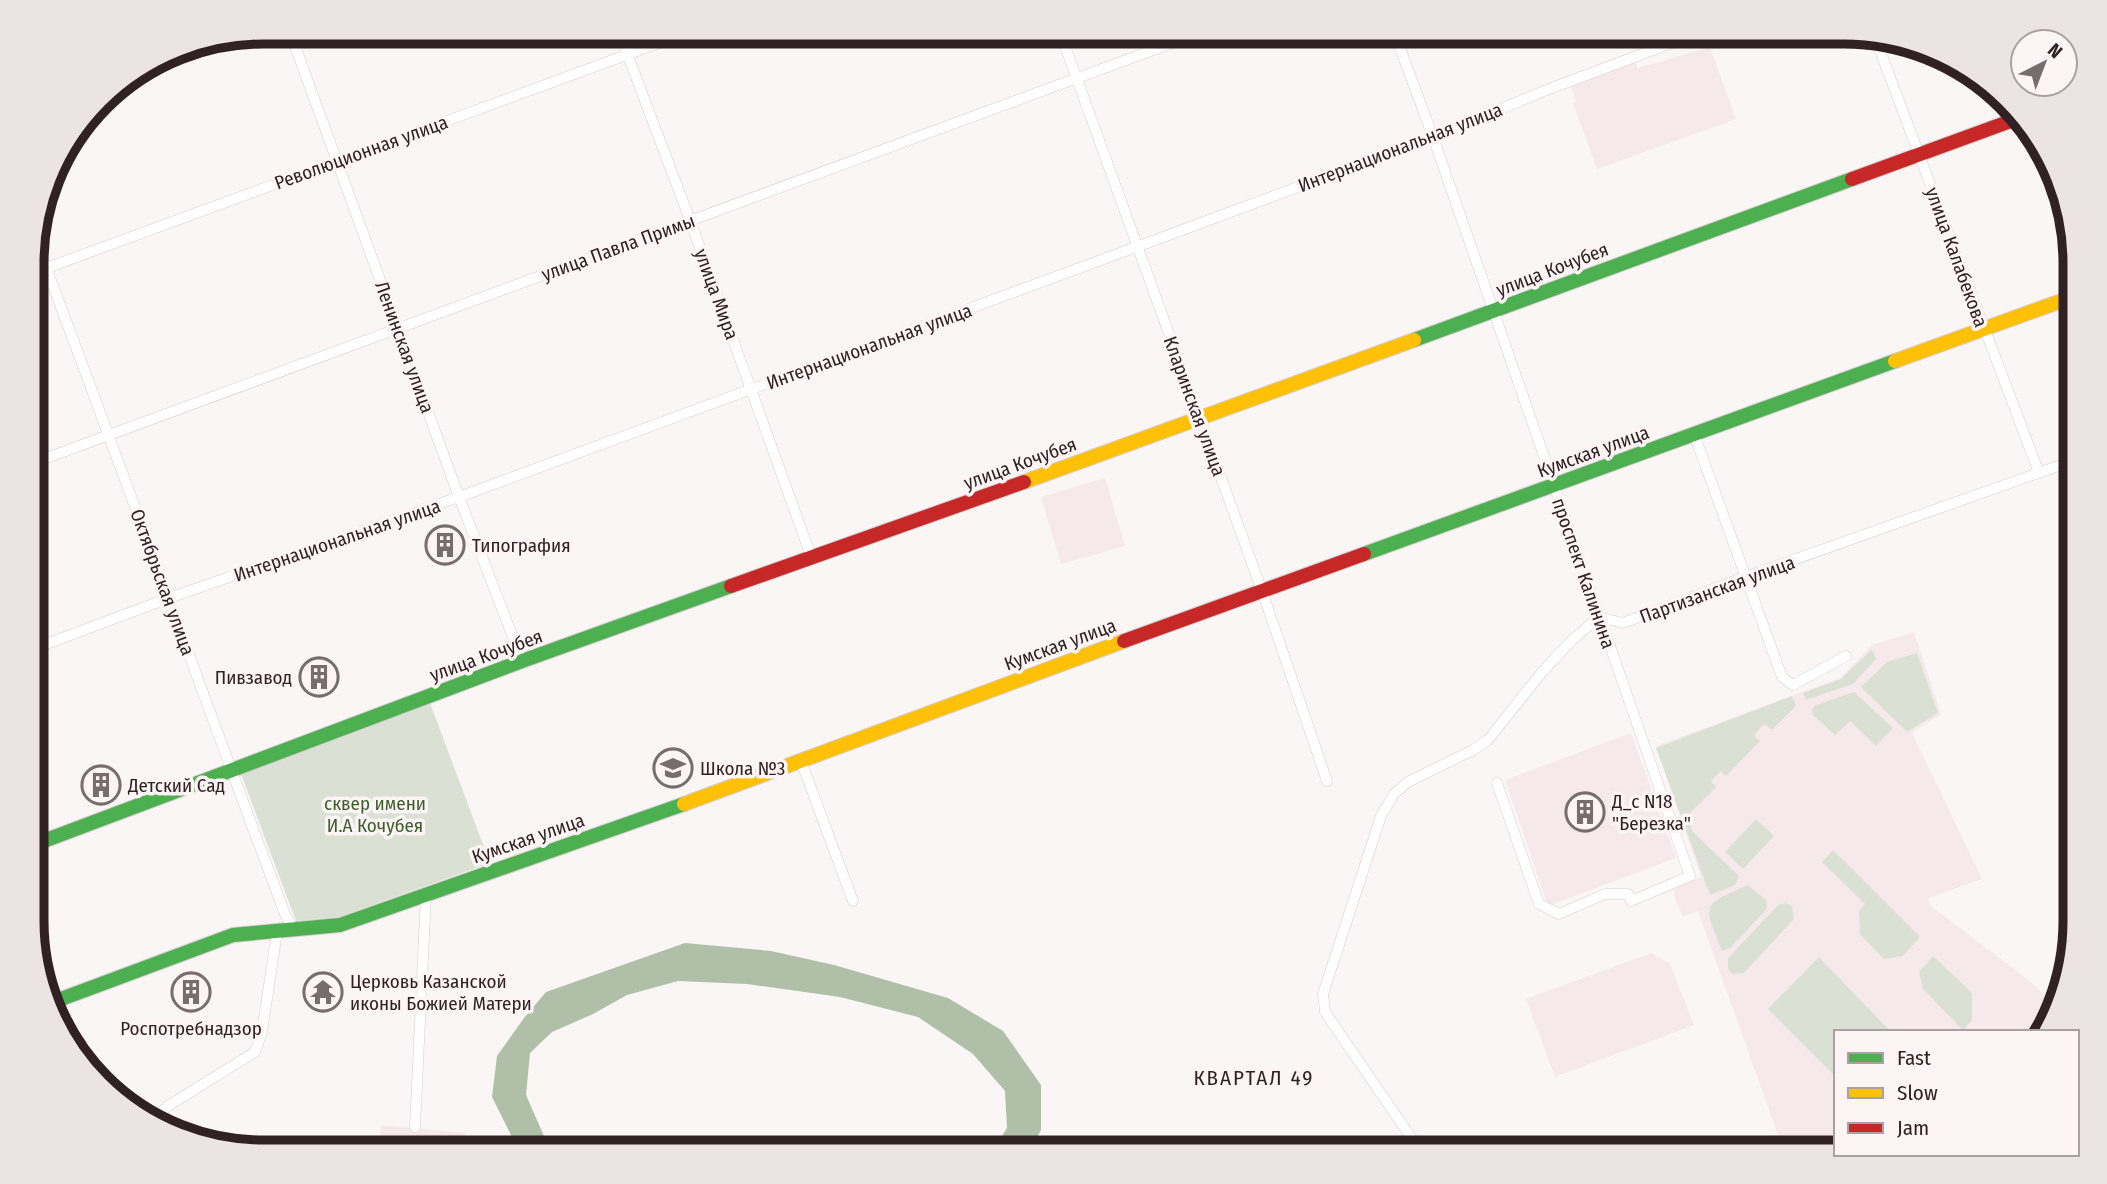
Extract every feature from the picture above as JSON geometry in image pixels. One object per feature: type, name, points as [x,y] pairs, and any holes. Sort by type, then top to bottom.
[{"type":"street","name":"Ленинская улица","points":[[294,44],[459,497],[522,661]]},
{"type":"street","name":"улица Мира","points":[[623,44],[752,389],[812,559]]},
{"type":"street","name":"Революционная улица","points":[[44,269],[655,44]]},
{"type":"street","name":"Кларинская улица","points":[[1064,44],[1262,591],[1327,782]]},
{"type":"street","name":"улица Павла Примы","points":[[44,459],[1169,44]]},
{"type":"street","name":"проспект Калинина","points":[[1398,44],[1689,876],[1631,901],[1628,894],[1605,894],[1559,914],[1539,904],[1497,783]]},
{"type":"street","name":"Интернациональная улица","points":[[44,645],[169,598],[459,497],[1139,246],[1433,137],[1549,89],[1669,44]]},
{"type":"street","name":"улица Калабекова","points":[[1879,47],[2039,473]]},
{"type":"street","name":"улица Кочубея","points":[[44,841],[522,661],[1199,419],[2010,121]]},
{"type":"street","name":"Октябрьская улица","points":[[44,261],[231,771],[285,914],[294,931]]},
{"type":"street","name":"Кумская улица","points":[[58,1000],[233,934],[294,931],[340,925],[801,761],[2063,300]]},
{"type":"street","points":[[1694,434],[1782,677],[1793,685],[1846,656]]},
{"type":"street","name":"Партизанская улица","points":[[1599,618],[1623,623],[2063,464]]},
{"type":"street","points":[[1413,1140],[1325,1012],[1323,994],[1381,816],[1394,794],[1408,782],[1488,740],[1570,640],[1599,618]]},
{"type":"street","points":[[801,761],[853,901]]},
{"type":"street","points":[[415,1127],[426,894]]},
{"type":"street","points":[[159,1114],[255,1052],[262,1032],[277,932]]},
{"type":"shaded area","points":[[1710,47],[1736,119],[1597,169],[1573,103],[1576,101],[1571,87],[1635,62],[1638,68]]},
{"type":"shaded area","points":[[1105,478],[1125,546],[1061,564],[1041,497]]},
{"type":"shaded area","points":[[1914,632],[1941,714],[1912,733],[1982,879],[1929,898],[1929,905],[2030,981],[2049,1000],[2034,1030],[1834,1030],[1834,1140],[1780,1140],[1698,911],[1683,917],[1674,896],[1675,887],[1701,877],[1656,746],[1840,678],[1872,645]]},
{"type":"shaded area","points":[[1631,733],[1676,858],[1548,906],[1505,780]]},
{"type":"shaded area","points":[[685,943],[771,951],[834,965],[948,998],[1003,1031],[1041,1085],[1041,1130],[1036,1140],[1000,1140],[1007,1128],[1005,1091],[973,1054],[918,1017],[840,997],[747,984],[678,981],[627,995],[552,1032],[530,1053],[526,1095],[546,1140],[514,1140],[492,1097],[497,1056],[546,992]]},
{"type":"shaded area","points":[[1651,953],[1670,964],[1694,1025],[1555,1077],[1526,999]]},
{"type":"shaded area","points":[[381,1125],[465,1133],[464,1140],[380,1140]]},
{"type":"green space","points":[[1872,649],[1876,659],[1853,684],[1806,700],[1803,693],[1841,679]]},
{"type":"green space","points":[[1917,653],[1938,713],[1907,732],[1861,687],[1887,662]]},
{"type":"green space","points":[[1854,692],[1893,728],[1876,746],[1850,721],[1835,735],[1813,715],[1812,709],[1816,705]]},
{"type":"green space","points":[[1792,696],[1796,706],[1772,730],[1764,724],[1754,735],[1760,741],[1726,776],[1721,771],[1711,781],[1716,787],[1690,813],[1692,831],[1739,876],[1735,885],[1710,895],[1656,748]]},
{"type":"green space","name":"сквер имени И.А Кочубея","points":[[430,703],[490,863],[339,917],[296,921],[241,774]]},
{"type":"green space","points":[[1756,819],[1774,836],[1743,869],[1725,852]]},
{"type":"green space","points":[[1833,850],[1920,937],[1903,956],[1884,959],[1860,934],[1859,911],[1865,904],[1822,862]]},
{"type":"green space","points":[[1748,885],[1767,901],[1766,910],[1730,948],[1722,951],[1711,923],[1710,908],[1721,897]]},
{"type":"green space","points":[[1786,903],[1792,906],[1794,919],[1744,973],[1732,974],[1728,969],[1728,958],[1778,905]]},
{"type":"green space","points":[[1933,956],[1972,993],[1972,1020],[1963,1030],[1923,989],[1919,972]]},
{"type":"green space","points":[[1819,957],[1889,1030],[1834,1030],[1834,1075],[1768,1009]]},
{"type":"traffic: fast","points":[[1414,340],[1852,179]]},
{"type":"traffic: fast","points":[[1364,554],[1895,361]]},
{"type":"traffic: fast","points":[[44,841],[522,661],[731,586]]},
{"type":"traffic: fast","points":[[58,1000],[233,935],[340,925],[684,804]]},
{"type":"traffic: slow","points":[[1895,361],[2063,300]]},
{"type":"traffic: slow","points":[[1024,482],[1414,340]]},
{"type":"traffic: slow","points":[[684,804],[1124,641]]},
{"type":"traffic: jam","points":[[1852,179],[2010,121]]},
{"type":"traffic: jam","points":[[731,586],[1024,482]]},
{"type":"traffic: jam","points":[[1124,641],[1364,554]]},
{"type":"place","name":"Типография","points":[[445,545]]},
{"type":"place","name":"Пивзавод","points":[[319,677]]},
{"type":"place","name":"Школа №3","points":[[673,768]]},
{"type":"place","name":"Детский Сад","points":[[101,785]]},
{"type":"place","name":"Д_с N18 \"Березка\"","points":[[1585,812]]},
{"type":"place","name":"Роспотребнадзор","points":[[191,992]]},
{"type":"place","name":"Церковь Казанской иконы Божией Матери","points":[[323,992]]},
{"type":"district","name":"КВАРТАЛ 49","points":[[1254,1078]]}]
